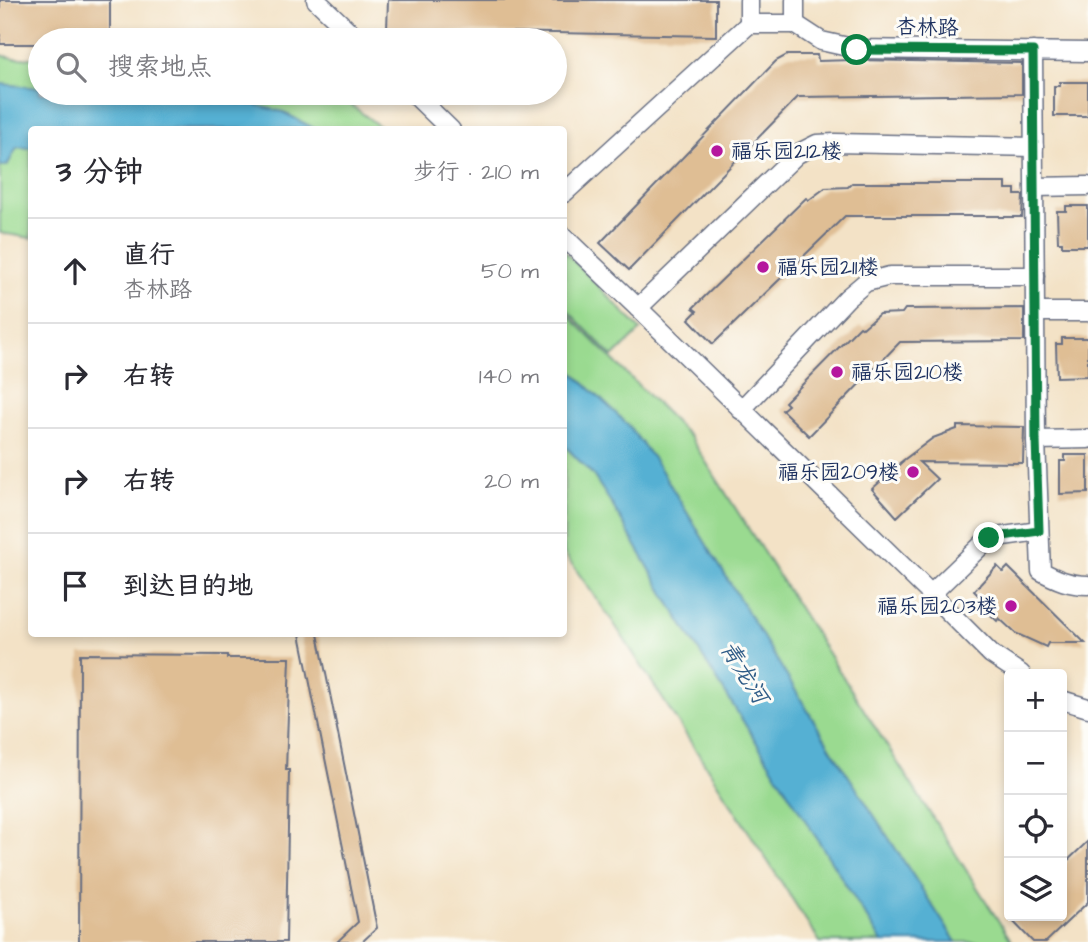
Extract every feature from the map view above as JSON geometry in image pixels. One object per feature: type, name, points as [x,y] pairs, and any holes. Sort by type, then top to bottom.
[{"type":"street","points":[[316,0],[345,28]]},
{"type":"street","points":[[749,0],[749,24]]},
{"type":"street","points":[[567,190],[749,24],[795,24],[795,0]]},
{"type":"street","name":"杏林路","points":[[795,24],[821,41],[857,50],[1088,52]]},
{"type":"street","points":[[1033,51],[1036,440],[1041,571],[1057,580],[1074,585],[1088,585]]},
{"type":"street","points":[[425,105],[447,126]]},
{"type":"street","points":[[638,308],[797,154],[817,144],[1034,147]]},
{"type":"street","points":[[1034,187],[1088,186]]},
{"type":"street","points":[[567,240],[990,654],[1013,669]]},
{"type":"street","points":[[741,410],[847,298],[866,282],[890,276],[1035,276]]},
{"type":"street","points":[[1035,312],[1088,312]]},
{"type":"street","points":[[1036,440],[1088,439]]},
{"type":"street","points":[[931,594],[989,538],[1039,531]]},
{"type":"street","points":[[1067,702],[1088,708]]},
{"type":"green space","points":[[0,55],[28,58],[28,87],[0,84]]},
{"type":"green space","points":[[223,105],[351,105],[379,126],[309,126],[283,112]]},
{"type":"green space","points":[[17,147],[28,148],[28,238],[0,233],[0,166],[7,166]]},
{"type":"green space","points":[[567,254],[641,330],[613,357],[567,310]]},
{"type":"green space","points":[[567,314],[690,437],[1012,942],[956,942],[833,752],[658,465],[627,424],[567,367]]},
{"type":"green space","points":[[567,448],[593,475],[610,501],[677,616],[882,942],[820,942],[613,622],[567,557]]},
{"type":"water","points":[[0,84],[28,87],[28,105],[256,105],[283,112],[309,126],[28,126],[28,148],[17,147],[7,166],[0,166]]},
{"type":"water","name":"青龙河","points":[[567,367],[627,424],[658,465],[833,752],[956,942],[882,942],[677,616],[593,475],[567,448]]},
{"type":"building","points":[[0,0],[110,0],[110,28],[28,28],[28,44],[0,44]]},
{"type":"building","points":[[388,0],[716,0],[716,36],[567,33],[567,28],[387,28]]},
{"type":"building","name":"福乐园212楼","points":[[787,55],[817,55],[818,61],[1022,63],[1022,94],[798,97],[629,270],[600,243],[776,61]]},
{"type":"building","points":[[1060,82],[1088,82],[1088,116],[1054,116],[1054,86],[1060,86]]},
{"type":"building","name":"福乐园211楼","points":[[852,183],[1006,183],[1006,189],[1015,189],[1015,195],[1023,195],[1022,217],[845,216],[713,344],[689,319],[697,311],[693,308],[806,198],[809,200],[825,188],[848,187]]},
{"type":"building","points":[[1066,206],[1088,206],[1088,246],[1062,246],[1062,242],[1058,242],[1057,211],[1066,211]]},
{"type":"building","name":"福乐园210楼","points":[[1024,308],[1024,341],[900,342],[809,436],[782,410],[788,405],[785,402],[860,326],[863,328],[879,314],[902,313],[905,309]]},
{"type":"building","points":[[1062,338],[1088,338],[1088,376],[1057,377],[1056,344],[1062,344]]},
{"type":"building","name":"福乐园209楼","points":[[957,426],[1024,427],[1023,463],[919,462],[937,479],[897,517],[872,489],[901,462],[933,438],[957,429]]},
{"type":"building","points":[[1065,455],[1088,455],[1088,493],[1060,494],[1060,461],[1065,461]]},
{"type":"building","name":"福乐园203楼","points":[[997,566],[1003,572],[1008,567],[1085,643],[1048,643],[1046,647],[1015,633],[999,618],[997,621],[977,602],[981,598],[974,591]]},
{"type":"building","points":[[301,637],[319,637],[377,928],[362,942],[337,942],[358,922]]},
{"type":"building","points":[[80,654],[290,658],[286,770],[289,770],[286,942],[79,942]]},
{"type":"building","points":[[1088,841],[1088,902],[1046,942],[1033,942],[1013,921],[1067,921],[1067,861]]},
{"type":"place","name":"福乐园212楼","points":[[717,151]]},
{"type":"place","name":"福乐园211楼","points":[[763,267]]},
{"type":"place","name":"福乐园210楼","points":[[837,372]]},
{"type":"place","name":"福乐园209楼","points":[[913,472]]},
{"type":"place","name":"福乐园203楼","points":[[1011,606]]},
{"type":"route","points":[[857,50],[1033,51],[1039,531],[989,538]]}]
